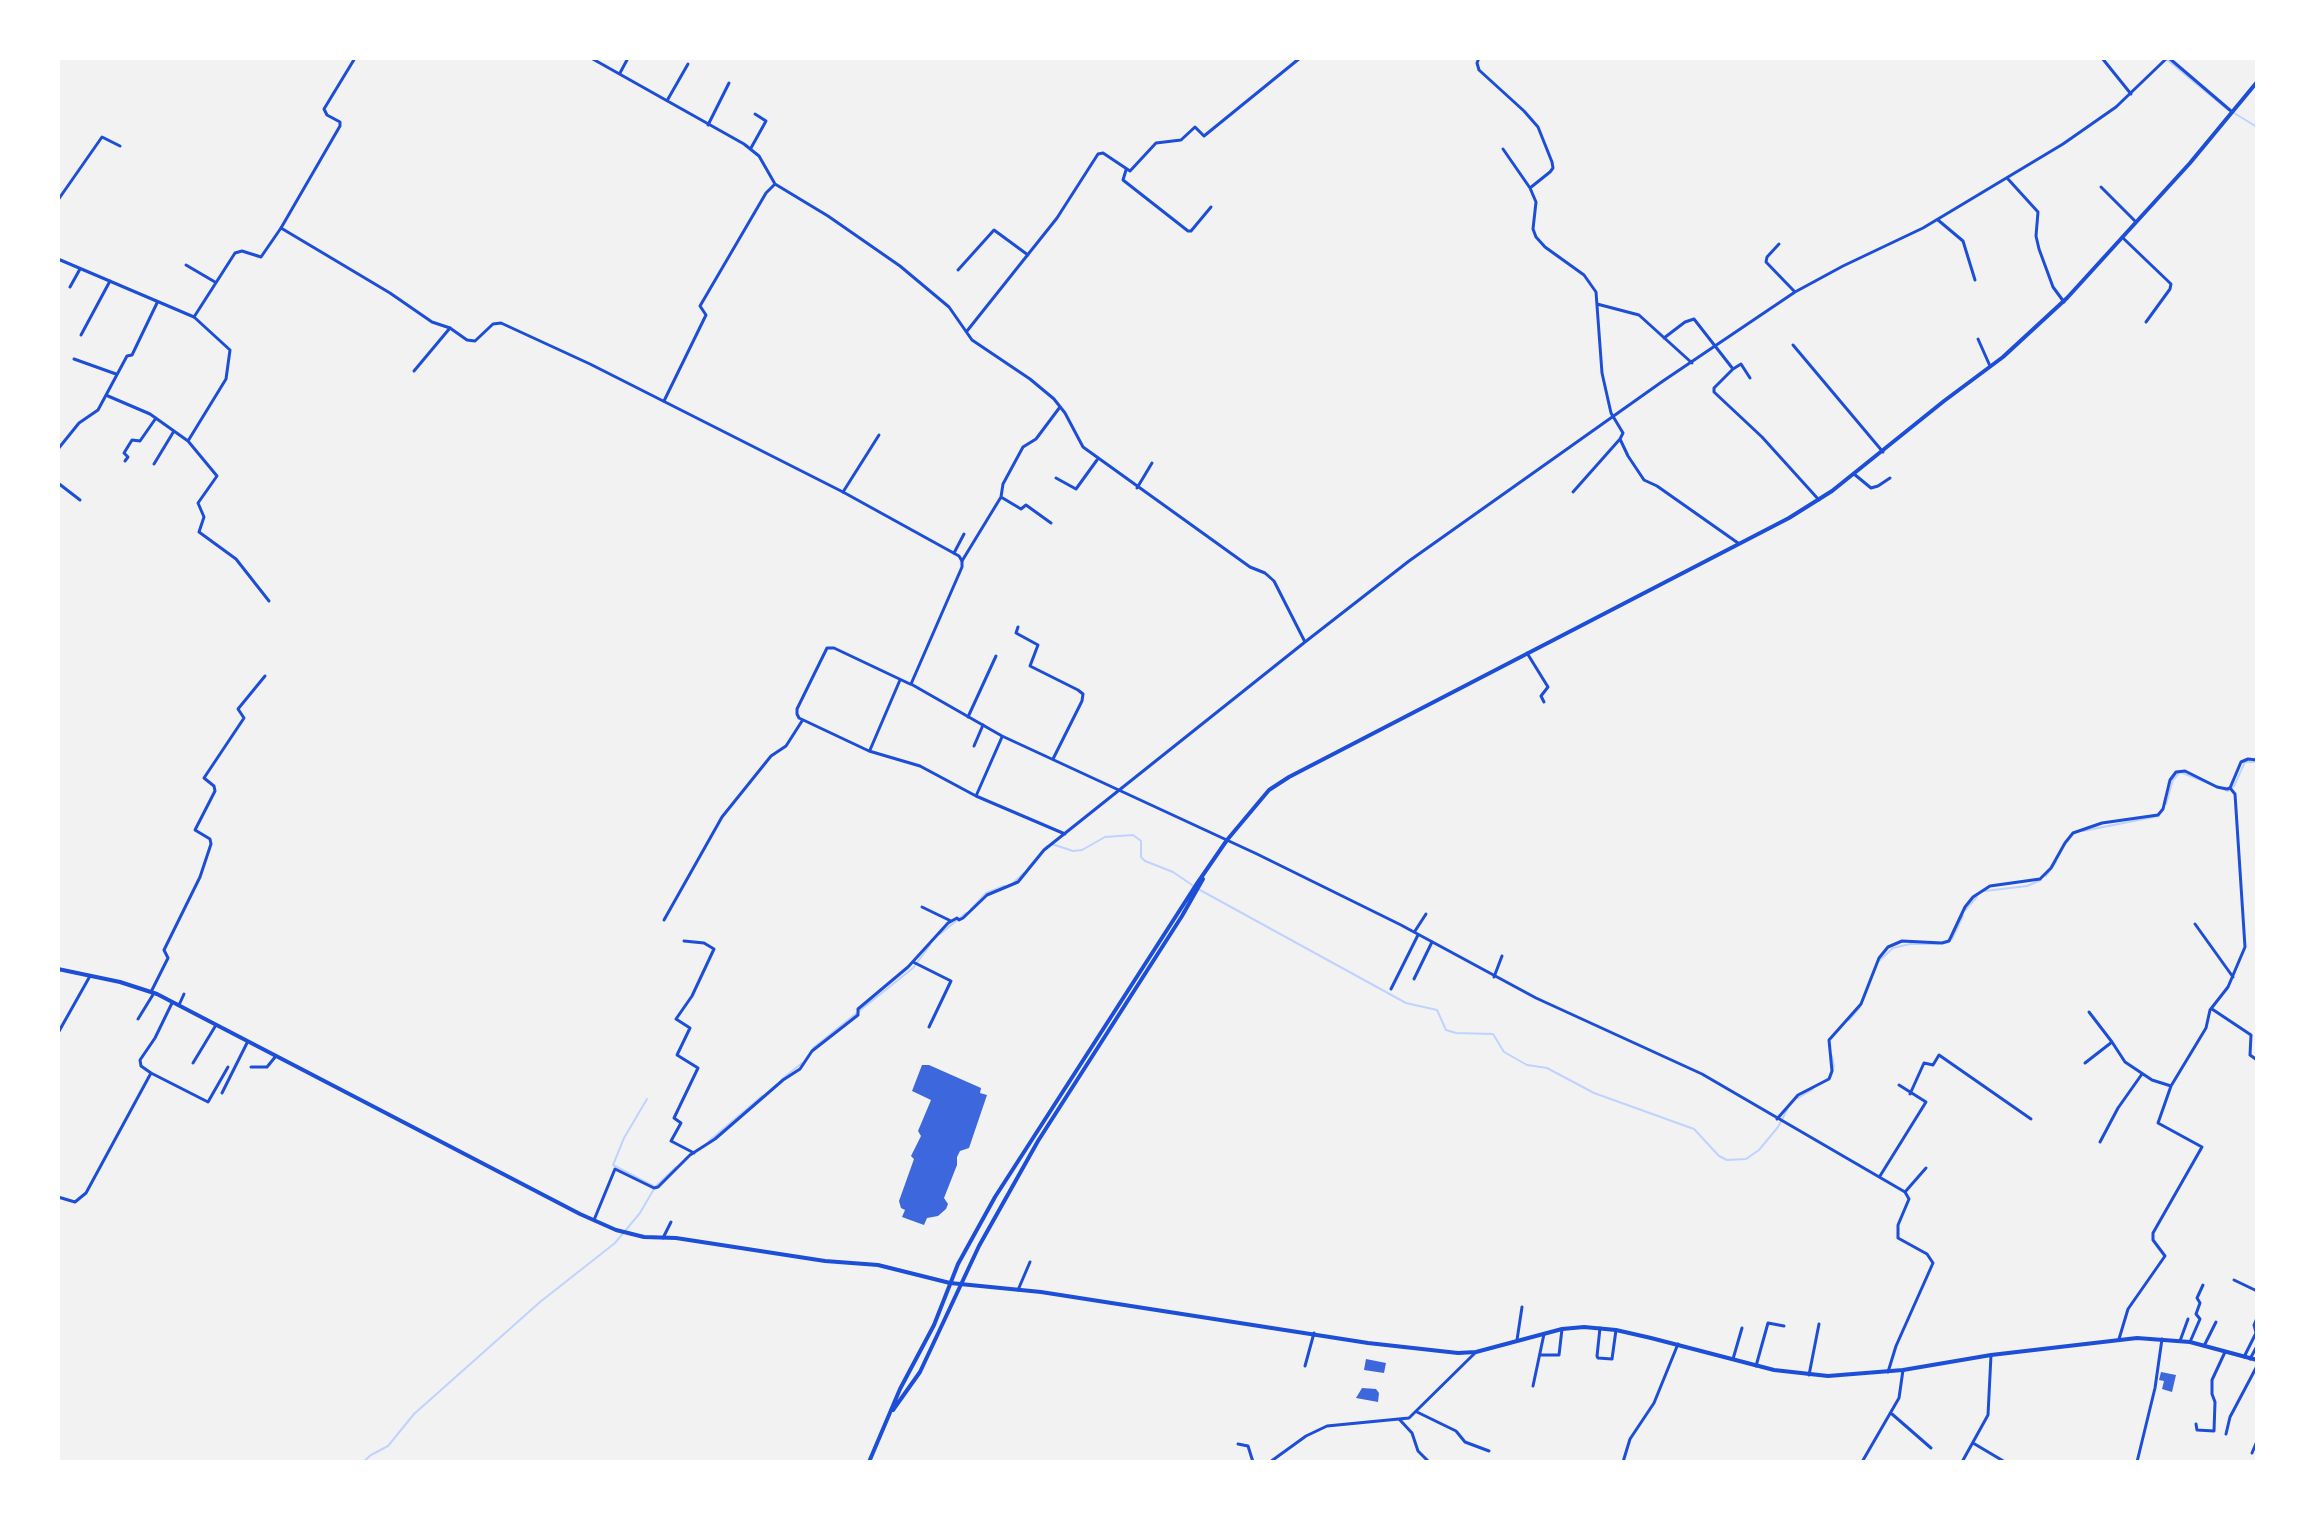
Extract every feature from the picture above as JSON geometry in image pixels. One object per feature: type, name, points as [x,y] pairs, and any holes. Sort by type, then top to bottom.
[{"type":"main road","points":[[869,1462],[900,1389],[934,1325],[950,1283],[995,1197],[1187,899],[1253,808],[1279,783],[1819,500],[1990,366],[2064,302],[2137,223],[2257,82]]},
{"type":"main road","points":[[893,1410],[920,1372],[997,1213],[1038,1141],[1182,916],[1203,877]]},
{"type":"main road","points":[[58,969],[153,992],[594,1220],[630,1234],[825,1261],[878,1265],[950,1283],[1450,1352],[1476,1352],[1562,1329],[1600,1328],[1678,1344],[1756,1366],[1809,1375],[1888,1372],[2119,1339],[2190,1342],[2257,1363]]},
{"type":"street","points":[[194,317],[235,253],[242,251],[261,257],[281,228],[340,126],[338,121],[325,114],[324,109],[355,58]]},
{"type":"street","points":[[591,58],[750,148],[762,160],[775,184],[900,266],[949,307],[972,340],[1030,379],[1060,407],[1077,440],[1098,458],[1274,581],[1305,642]]},
{"type":"street","points":[[620,73],[628,58]]},
{"type":"street","points":[[1291,58],[1295,63]]},
{"type":"street","points":[[967,331],[1057,218],[1095,156],[1103,153],[1126,170],[1132,170],[1156,143],[1181,140],[1195,127],[1205,136],[1300,58]]},
{"type":"street","points":[[1479,58],[1479,70],[1524,111],[1542,135],[1553,168],[1530,188]]},
{"type":"street","points":[[2102,58],[2131,94]]},
{"type":"street","points":[[594,1220],[615,1169],[655,1188],[800,1069],[812,1051],[858,1015],[858,1009],[914,962],[951,921],[963,918],[987,895],[1018,882],[1044,850],[1305,642],[1409,561],[1795,292],[1938,220],[2063,144],[2131,94],[2168,58],[2231,111]]},
{"type":"street","points":[[668,100],[688,64]]},
{"type":"street","points":[[708,125],[729,83]]},
{"type":"street","points":[[750,148],[766,122],[755,114]]},
{"type":"street","points":[[58,200],[102,137],[120,146]]},
{"type":"street","points":[[1503,149],[1536,202],[1533,223],[1536,237],[1584,275],[1596,292],[1602,373],[1611,413],[1623,433],[1573,492]]},
{"type":"street","points":[[1126,170],[1123,180],[1188,231],[1211,207]]},
{"type":"street","points":[[2007,178],[2038,212],[2036,236],[2039,249],[2053,287],[2064,302]]},
{"type":"street","points":[[664,401],[706,315],[699,307],[752,216],[775,184]]},
{"type":"street","points":[[2101,187],[2137,223]]},
{"type":"street","points":[[1938,220],[1963,241],[1975,280]]},
{"type":"street","points":[[281,228],[390,293],[432,322],[473,341],[493,324],[501,323],[843,492],[954,553],[962,561]]},
{"type":"street","points":[[958,270],[994,230],[1028,255]]},
{"type":"street","points":[[2123,238],[2171,284],[2146,322]]},
{"type":"street","points":[[1779,244],[1766,262],[1795,292]]},
{"type":"street","points":[[58,259],[194,317],[230,350],[226,379],[188,441]]},
{"type":"street","points":[[186,265],[215,282]]},
{"type":"street","points":[[70,287],[80,269]]},
{"type":"street","points":[[81,335],[110,281]]},
{"type":"street","points":[[58,449],[79,423],[98,410],[127,356],[132,355],[157,303]]},
{"type":"street","points":[[1597,304],[1639,315],[1692,363]]},
{"type":"street","points":[[1664,338],[1694,319],[1733,369]]},
{"type":"street","points":[[414,371],[450,328]]},
{"type":"street","points":[[1978,339],[1990,366]]},
{"type":"street","points":[[1793,345],[1883,452]]},
{"type":"street","points":[[74,359],[116,374]]},
{"type":"street","points":[[1750,378],[1741,364],[1714,388],[1714,392],[1762,437],[1819,500]]},
{"type":"street","points":[[108,395],[156,418],[188,441],[217,476],[198,503],[204,517],[199,532],[236,559],[269,601]]},
{"type":"street","points":[[911,684],[950,597],[962,561],[1001,497],[1003,484],[1023,447],[1036,439],[1060,407]]},
{"type":"street","points":[[125,461],[128,457],[124,453],[132,440],[140,441],[156,418]]},
{"type":"street","points":[[154,464],[174,431]]},
{"type":"street","points":[[843,492],[879,435]]},
{"type":"street","points":[[1620,439],[1644,480],[1738,543]]},
{"type":"street","points":[[1056,478],[1076,489],[1098,458]]},
{"type":"street","points":[[1137,488],[1152,463]]},
{"type":"street","points":[[1854,474],[1871,488],[1890,478]]},
{"type":"street","points":[[58,483],[80,500]]},
{"type":"street","points":[[1001,497],[1020,509],[1026,505],[1051,523]]},
{"type":"street","points":[[954,553],[964,534]]},
{"type":"street","points":[[1018,627],[1016,633],[1038,645],[1030,666],[1083,694],[1053,759]]},
{"type":"street","points":[[1065,834],[976,796],[911,763],[869,751],[799,718],[797,709],[827,648],[834,648],[911,684],[1002,736],[1227,840],[1417,933],[1494,977],[1702,1074],[1905,1192],[1909,1199],[1898,1225],[1898,1238],[1927,1254],[1933,1263],[1896,1346],[1888,1372]]},
{"type":"street","points":[[1527,653],[1548,687],[1541,696],[1544,702]]},
{"type":"street","points":[[968,717],[996,656]]},
{"type":"street","points":[[138,1019],[168,958],[164,950],[200,877],[211,844],[210,839],[195,830],[215,791],[214,786],[204,778],[244,718],[238,709],[265,676]]},
{"type":"street","points":[[869,751],[900,680]]},
{"type":"street","points":[[664,920],[722,817],[771,756],[786,746],[802,720]]},
{"type":"street","points":[[974,746],[983,725]]},
{"type":"street","points":[[976,796],[1002,736]]},
{"type":"street","points":[[2230,788],[2241,762],[2257,760]]},
{"type":"street","points":[[1778,1119],[1792,1100],[1831,1076],[1829,1040],[1861,1004],[1879,958],[1888,947],[1902,941],[1949,941],[1965,907],[1982,889],[2040,879],[2051,868],[2073,833],[2102,823],[2158,815],[2163,809],[2170,780],[2176,772],[2185,771],[2217,787],[2230,788],[2235,794],[2245,944],[2226,991],[2211,1008],[2206,1028],[2171,1086],[2158,1123],[2200,1144],[2202,1148],[2153,1233],[2153,1240],[2165,1256],[2128,1309],[2119,1339]]},
{"type":"street","points":[[922,907],[951,921]]},
{"type":"street","points":[[1391,989],[1426,914]]},
{"type":"street","points":[[2195,924],[2232,976]]},
{"type":"street","points":[[684,941],[705,943],[714,949],[692,996],[676,1019],[690,1028],[677,1055],[698,1068],[674,1118],[681,1123],[671,1141],[694,1153]]},
{"type":"street","points":[[1414,979],[1432,942]]},
{"type":"street","points":[[1494,977],[1502,956]]},
{"type":"street","points":[[914,962],[951,981],[929,1027]]},
{"type":"street","points":[[58,1033],[90,976]]},
{"type":"street","points":[[179,1005],[184,994]]},
{"type":"street","points":[[172,1002],[155,1038],[140,1060],[141,1066],[208,1102],[228,1067]]},
{"type":"street","points":[[2211,1008],[2251,1035],[2250,1055],[2257,1060]]},
{"type":"street","points":[[2089,1012],[2125,1062],[2152,1080],[2171,1086]]},
{"type":"street","points":[[193,1063],[217,1024]]},
{"type":"street","points":[[222,1093],[248,1041]]},
{"type":"street","points":[[2085,1063],[2112,1042]]},
{"type":"street","points":[[1910,1094],[1924,1063],[1933,1065],[1939,1055],[2031,1119]]},
{"type":"street","points":[[251,1067],[267,1067],[276,1056]]},
{"type":"street","points":[[58,1197],[75,1202],[83,1198],[151,1073]]},
{"type":"street","points":[[2100,1142],[2118,1108],[2142,1074]]},
{"type":"street","points":[[1880,1176],[1926,1103],[1926,1100],[1910,1094],[1899,1085]]},
{"type":"street","points":[[1905,1192],[1926,1168]]},
{"type":"street","points":[[663,1238],[671,1222]]},
{"type":"street","points":[[1018,1290],[1030,1262]]},
{"type":"street","points":[[2234,1280],[2257,1291]]},
{"type":"street","points":[[2190,1342],[2200,1319],[2196,1314],[2200,1304],[2197,1298],[2203,1285]]},
{"type":"street","points":[[1517,1340],[1522,1307]]},
{"type":"street","points":[[2244,1357],[2256,1333],[2254,1325],[2257,1318]]},
{"type":"street","points":[[2180,1341],[2188,1319]]},
{"type":"street","points":[[2206,1348],[2216,1322]]},
{"type":"street","points":[[1756,1366],[1768,1323],[1784,1326]]},
{"type":"street","points":[[1809,1375],[1819,1324]]},
{"type":"street","points":[[1600,1328],[1598,1358],[1612,1359],[1616,1330]]},
{"type":"street","points":[[1733,1360],[1742,1328]]},
{"type":"street","points":[[1540,1355],[1559,1355],[1562,1329]]},
{"type":"street","points":[[1305,1366],[1314,1333]]},
{"type":"street","points":[[1533,1386],[1544,1334]]},
{"type":"street","points":[[2137,1462],[2155,1388],[2162,1339]]},
{"type":"street","points":[[1623,1462],[1630,1439],[1654,1403],[1678,1344]]},
{"type":"street","points":[[2250,1359],[2257,1346]]},
{"type":"street","points":[[1270,1462],[1306,1436],[1327,1426],[1409,1418],[1476,1352]]},
{"type":"street","points":[[2196,1424],[2197,1430],[2214,1431],[2212,1380],[2225,1352]]},
{"type":"street","points":[[1962,1462],[1988,1415],[1991,1355]]},
{"type":"street","points":[[2226,1434],[2231,1416],[2257,1363]]},
{"type":"street","points":[[1862,1462],[1892,1414],[1899,1398],[1903,1370]]},
{"type":"street","points":[[1417,1412],[1456,1431],[1465,1442],[1489,1451]]},
{"type":"street","points":[[1892,1414],[1931,1448]]},
{"type":"street","points":[[1400,1420],[1412,1433],[1418,1451],[1429,1462]]},
{"type":"street","points":[[2252,1453],[2257,1441]]},
{"type":"street","points":[[1973,1443],[2005,1462]]},
{"type":"street","points":[[1238,1444],[1248,1446],[1253,1462]]},
{"type":"building","points":[[922,1065],[929,1065],[981,1088],[980,1093],[987,1095],[969,1148],[960,1151],[957,1157],[957,1165],[944,1198],[948,1204],[946,1209],[938,1216],[927,1218],[924,1225],[902,1217],[905,1210],[899,1201],[914,1159],[911,1156],[921,1136],[918,1131],[931,1100],[912,1091]]},
{"type":"building","points":[[1366,1359],[1386,1363],[1384,1373],[1364,1370]]},
{"type":"building","points":[[2161,1372],[2176,1375],[2172,1392],[2162,1389],[2164,1381],[2159,1380]]},
{"type":"building","points":[[1362,1388],[1376,1389],[1378,1402],[1356,1398]]},
{"type":"waterway","points":[[2165,58],[2228,110]]},
{"type":"waterway","points":[[2234,113],[2257,127]]},
{"type":"waterway","points":[[2166,804],[2173,780],[2180,772],[2228,791],[2234,786],[2245,762],[2257,762]]},
{"type":"waterway","points":[[2083,831],[2159,816]]},
{"type":"waterway","points":[[1052,844],[1073,851],[1082,850],[1105,837],[1133,835],[1141,841],[1141,857],[1145,861],[1173,872],[1195,887]]},
{"type":"waterway","points":[[1028,868],[1047,846]]},
{"type":"waterway","points":[[2046,876],[2056,862]]},
{"type":"waterway","points":[[1014,882],[1024,873]]},
{"type":"waterway","points":[[1985,891],[2027,886],[2041,880]]},
{"type":"waterway","points":[[971,909],[986,893],[1004,886]]},
{"type":"waterway","points":[[1200,890],[1406,1003],[1437,1010],[1446,1030],[1493,1034],[1504,1052],[1527,1065],[1547,1068],[1594,1093],[1694,1129],[1719,1156],[1727,1160],[1746,1159],[1759,1150],[1778,1127],[1788,1108]]},
{"type":"waterway","points":[[1965,910],[1977,897]]},
{"type":"waterway","points":[[940,934],[966,913]]},
{"type":"waterway","points":[[1952,939],[1963,916]]},
{"type":"waterway","points":[[1879,961],[1893,948],[1910,944],[1939,944]]},
{"type":"waterway","points":[[813,1048],[913,968],[930,945]]},
{"type":"waterway","points":[[1849,1020],[1860,1007]]},
{"type":"waterway","points":[[1831,1077],[1834,1066],[1832,1056]]},
{"type":"waterway","points":[[782,1079],[802,1063]]},
{"type":"waterway","points":[[1798,1098],[1813,1089]]},
{"type":"waterway","points":[[709,1141],[762,1096]]},
{"type":"waterway","points":[[647,1099],[624,1138],[613,1165],[655,1187]]},
{"type":"waterway","points":[[363,1462],[388,1446],[414,1414],[540,1302],[615,1243],[640,1213],[655,1187],[676,1167]]}]
